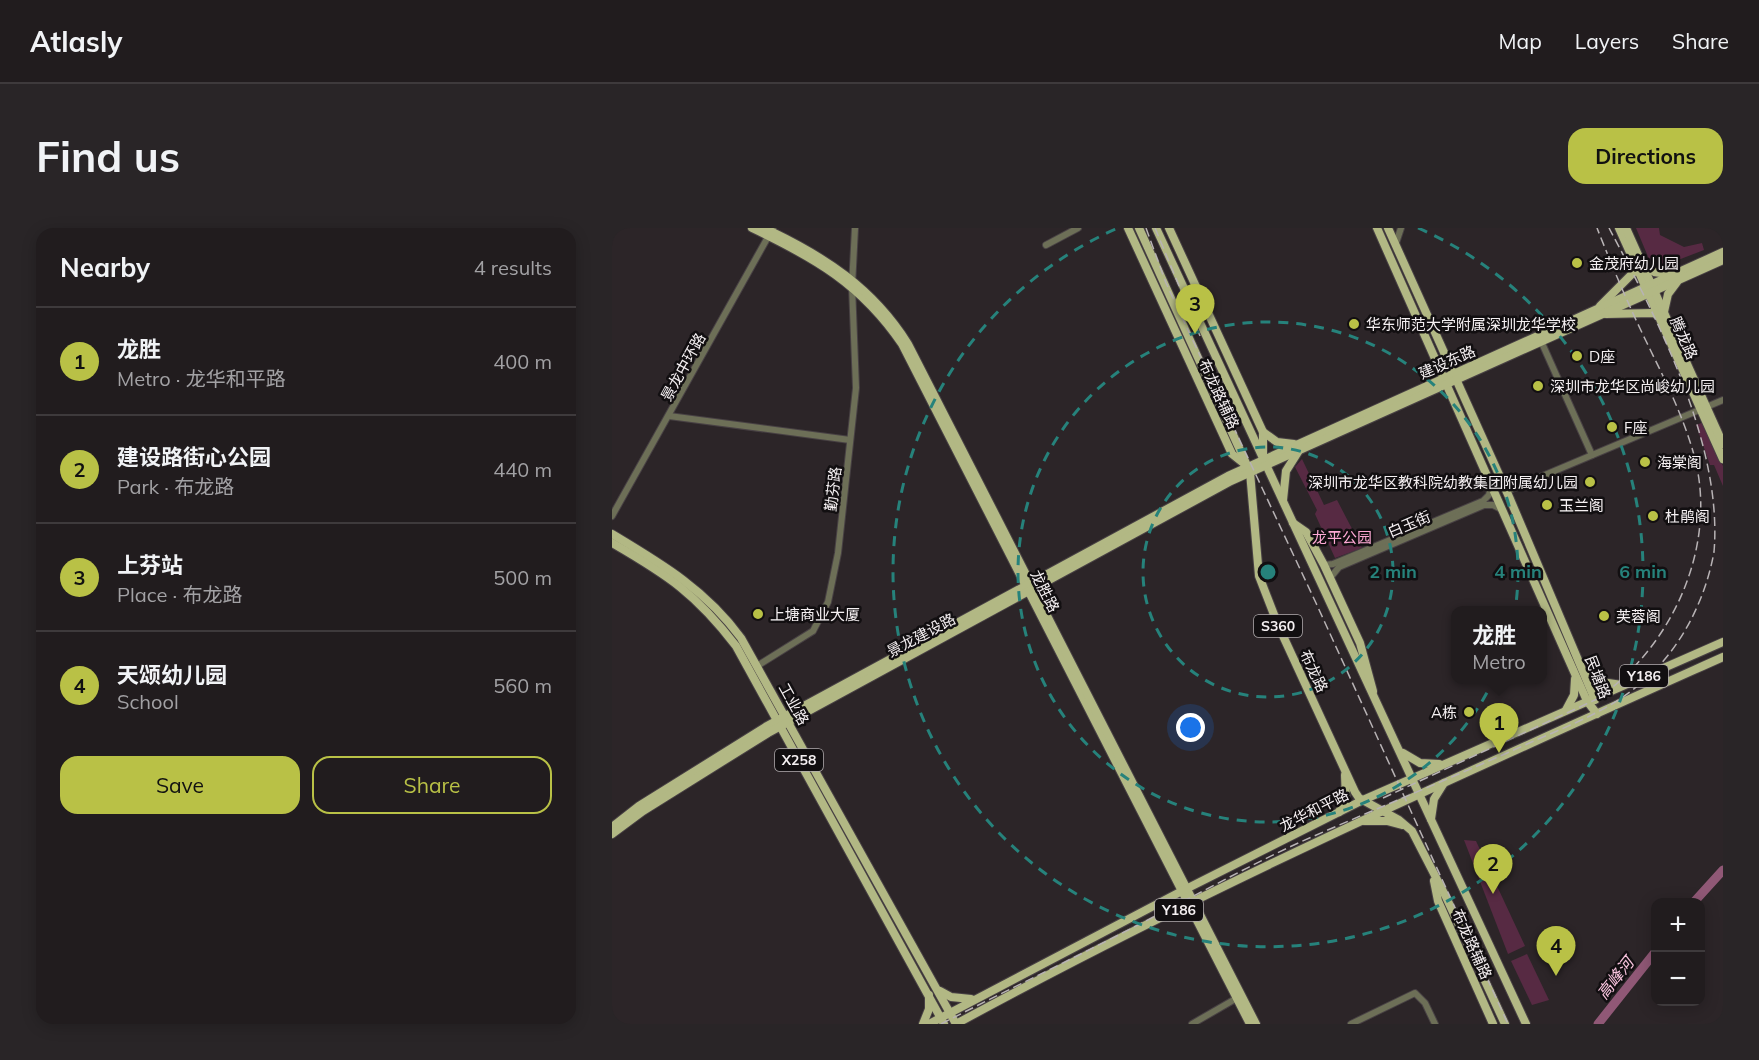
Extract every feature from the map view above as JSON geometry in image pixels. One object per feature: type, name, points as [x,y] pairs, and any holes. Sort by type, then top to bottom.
[{"type":"main road","name":"龙胜路","points":[[752,228],[769,231],[812,252],[880,305],[908,344],[1184,890],[1256,1024]]},
{"type":"main road","name":"布龙路辅路","points":[[1128,228],[1232,454],[1249,469]]},
{"type":"main road","name":"布龙路","points":[[1139,228],[1249,469],[1259,576],[1278,625],[1355,792],[1363,800],[1408,827]]},
{"type":"main road","points":[[1156,228],[1526,1024]]},
{"type":"main road","name":"布龙路辅路","points":[[1169,228],[1263,432]]},
{"type":"main road","name":"民塘路","points":[[1377,228],[1544,606]]},
{"type":"main road","name":"民塘路","points":[[1388,228],[1507,491],[1580,666],[1590,700]]},
{"type":"main road","name":"腾龙路","points":[[1619,228],[1639,265],[1704,408],[1723,444]]},
{"type":"main road","name":"腾龙路","points":[[1626,228],[1639,265]]},
{"type":"main road","points":[[1180,251],[1182,285]]},
{"type":"main road","name":"建设东路","points":[[1678,278],[1723,252]]},
{"type":"main road","name":"建设东路","points":[[1249,469],[1650,289],[1723,260]]},
{"type":"main road","points":[[1639,265],[1678,278],[1668,294],[1662,315],[1598,313],[1639,265]]},
{"type":"main road","name":"建设东路","points":[[1455,377],[1541,341],[1598,313]]},
{"type":"main road","name":"腾龙路","points":[[1704,408],[1723,459]]},
{"type":"main road","points":[[1263,432],[1264,462]]},
{"type":"main road","points":[[1263,432],[1277,442],[1301,446],[1287,468],[1283,504]]},
{"type":"main road","name":"景龙建设路","points":[[612,826],[639,806],[779,723],[1249,469]]},
{"type":"main road","points":[[1292,523],[1306,532],[1324,565],[1364,656],[1374,701]]},
{"type":"main road","name":"工业路","points":[[612,534],[668,566],[701,592],[731,624],[787,719],[951,1011],[956,1024]]},
{"type":"main road","name":"工业路","points":[[612,543],[680,585],[704,606],[736,646],[928,990],[942,1021]]},
{"type":"main road","name":"民塘路","points":[[1547,612],[1575,675],[1597,714]]},
{"type":"main road","name":"龙华和平路","points":[[929,1024],[942,1021],[951,1011],[1363,800],[1723,642]]},
{"type":"main road","name":"龙华和平路","points":[[956,1024],[1191,903],[1381,810],[1723,657]]},
{"type":"main road","points":[[1580,666],[1594,680],[1608,684],[1626,684]]},
{"type":"main road","points":[[1565,711],[1574,695],[1575,675]]},
{"type":"main road","name":"景龙建设路","points":[[612,834],[643,811],[779,723]]},
{"type":"main road","points":[[1400,750],[1420,763],[1447,763]]},
{"type":"main road","points":[[1338,813],[1346,799],[1344,769]]},
{"type":"main road","points":[[1431,823],[1434,799],[1447,781]]},
{"type":"main road","points":[[1360,822],[1387,821],[1408,827],[1446,897],[1505,1024]]},
{"type":"main road","name":"布龙路辅路","points":[[1432,874],[1438,901],[1493,1024]]},
{"type":"main road","name":"龙胜路","points":[[1191,903],[1235,999],[1250,1024]]},
{"type":"main road","points":[[938,988],[951,997],[976,998]]},
{"type":"main road","points":[[923,1024],[929,1009],[928,990]]},
{"type":"main road","points":[[969,1024],[978,1013]]},
{"type":"street","name":"勤芬路","points":[[757,666],[813,631],[824,613],[838,554],[856,379],[852,282],[855,228]]},
{"type":"street","points":[[1046,245],[1078,228]]},
{"type":"street","points":[[1396,247],[1397,235],[1401,228]]},
{"type":"street","name":"景龙中环路","points":[[612,516],[769,231]]},
{"type":"street","points":[[1541,341],[1592,455]]},
{"type":"street","points":[[1507,491],[1723,400]]},
{"type":"street","points":[[669,416],[850,440]]},
{"type":"street","name":"白玉街","points":[[1324,565],[1333,564],[1482,501],[1489,495],[1491,485]]},
{"type":"street","name":"白玉街","points":[[1330,579],[1339,567],[1484,505],[1493,505],[1502,510]]},
{"type":"street","points":[[1351,1024],[1415,993],[1425,1003],[1435,1024]]},
{"type":"street","points":[[1192,1024],[1235,999]]},
{"type":"green space","points":[[1636,228],[1659,228],[1660,235],[1684,247],[1702,243],[1704,250],[1665,265],[1649,259]]},
{"type":"green space","points":[[1704,422],[1723,466],[1723,486],[1714,465],[1710,465],[1696,425]]},
{"type":"green space","name":"龙平公园","points":[[1302,459],[1324,505],[1337,500],[1362,548],[1335,558],[1315,514],[1317,510],[1295,467]]},
{"type":"green space","points":[[1464,840],[1476,841],[1525,946],[1508,954]]},
{"type":"green space","points":[[1527,954],[1549,1000],[1532,1005],[1511,961]]},
{"type":"waterway","name":"高峰河","points":[[1698,898],[1723,870]]},
{"type":"waterway","name":"高峰河","points":[[1598,1024],[1655,952]]},
{"type":"railway","points":[[1146,228],[1166,283],[1316,603],[1508,1024]]},
{"type":"railway","points":[[1155,228],[1200,336]]},
{"type":"railway","points":[[1383,798],[1597,699],[1624,677],[1647,652],[1667,623],[1683,592],[1694,558],[1700,524],[1700,489],[1694,455],[1679,411],[1597,228]]},
{"type":"railway","points":[[941,1024],[1294,845],[1585,718],[1627,694],[1667,657],[1688,625],[1710,571],[1714,552],[1714,511],[1708,469],[1698,427],[1683,384],[1647,302],[1609,228]]},
{"type":"place","name":"金茂府幼儿园","points":[[1577,263]]},
{"type":"place","name":"华东师范大学附属深圳龙华学校","points":[[1354,324]]},
{"type":"place","name":"上芬站","points":[[1195,334]]},
{"type":"place","name":"D座","points":[[1577,356]]},
{"type":"place","name":"深圳市龙华区尚峻幼儿园","points":[[1538,386]]},
{"type":"place","name":"F座","points":[[1612,427]]},
{"type":"place","name":"海棠阁","points":[[1645,462]]},
{"type":"place","name":"深圳市龙华区教科院幼教集团附属幼儿园","points":[[1590,482]]},
{"type":"place","name":"玉兰阁","points":[[1547,505]]},
{"type":"place","name":"杜鹃阁","points":[[1653,516]]},
{"type":"place","name":"上塘商业大厦","points":[[758,614]]},
{"type":"place","name":"芙蓉阁","points":[[1604,616]]},
{"type":"place","name":"A栋","points":[[1469,712]]},
{"type":"place","name":"龙胜","points":[[1499,753]]},
{"type":"place","name":"建设路街心公园","points":[[1493,894]]},
{"type":"place","name":"天颂幼儿园","points":[[1556,976]]}]
